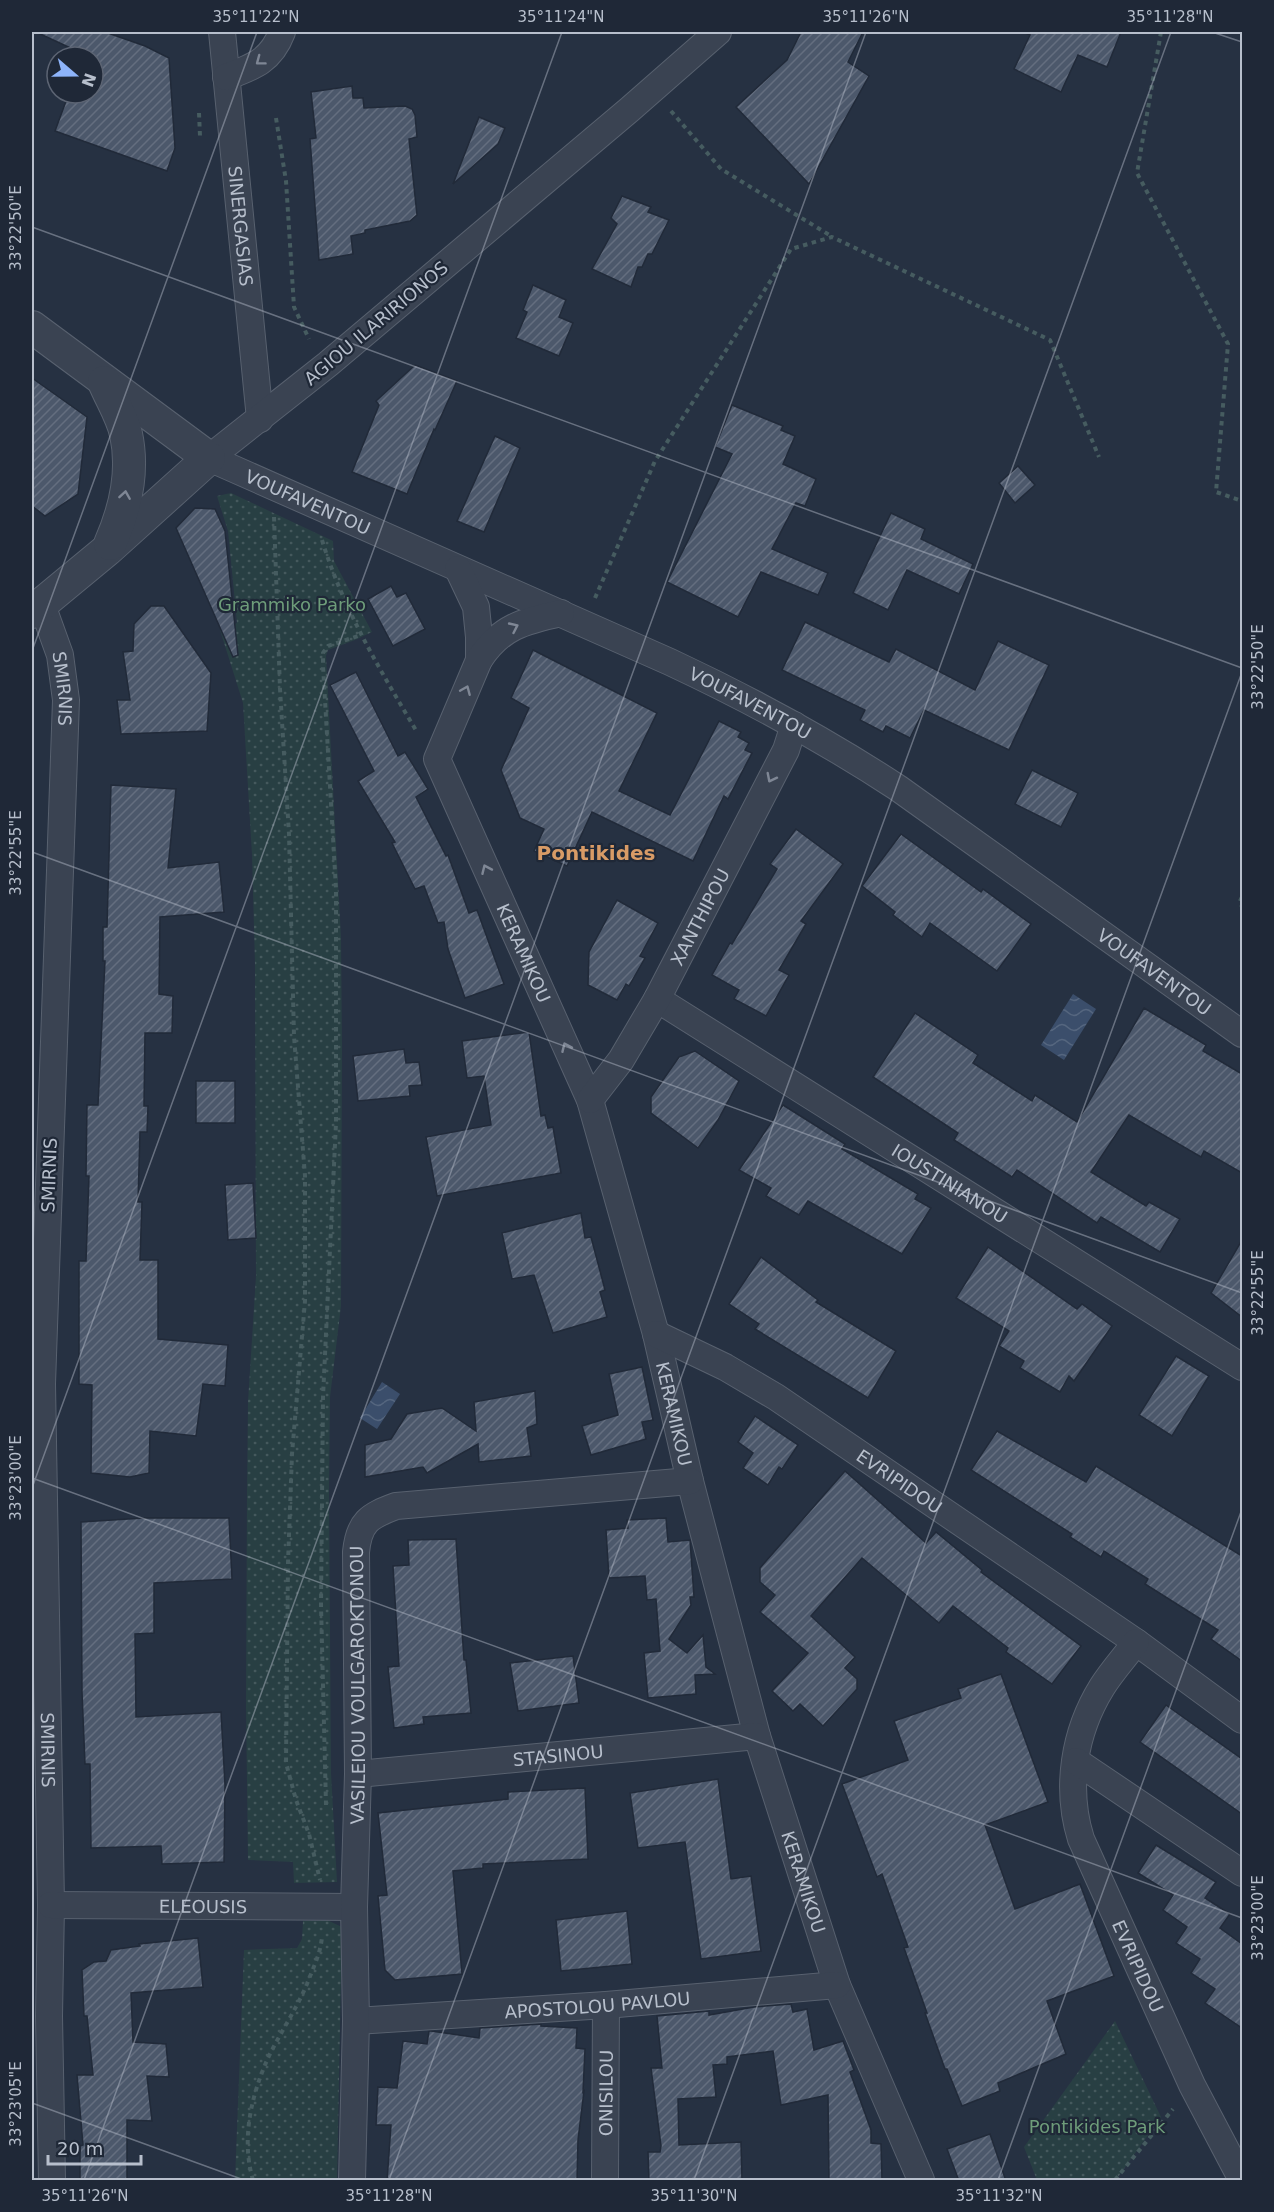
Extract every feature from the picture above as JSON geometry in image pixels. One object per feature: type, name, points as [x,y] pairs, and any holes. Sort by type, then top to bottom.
[{"type":"street","name":"SINERGASIAS","points":[[222,32],[260,419]]},
{"type":"street","points":[[226,77],[255,66],[266,58],[282,32]]},
{"type":"street","name":"AGIOU ILARIRIONOS","points":[[37,608],[107,550],[209,458],[260,419],[718,32]]},
{"type":"street","points":[[32,327],[209,458]]},
{"type":"street","points":[[103,381],[121,419],[128,452],[126,498],[120,520],[107,550]]},
{"type":"street","name":"VOUFAVENTOU","points":[[209,458],[735,692],[845,753],[898,788],[1242,1035]]},
{"type":"street","points":[[458,569],[476,607],[480,637],[479,660]]},
{"type":"street","name":"SMIRNIS","points":[[37,608],[60,655],[66,700],[42,1384],[51,1905],[40,2013],[52,2181]]},
{"type":"street","points":[[437,759],[479,660],[488,646],[500,634],[534,619],[572,619]]},
{"type":"street","name":"XANTHIPOU","points":[[590,1100],[621,1060],[657,999],[786,750],[794,725]]},
{"type":"street","name":"KERAMIKOU","points":[[437,759],[590,1100],[657,1334],[690,1481],[757,1736],[837,1985],[921,2181]]},
{"type":"street","name":"IOUSTINIANOU","points":[[657,999],[1242,1367]]},
{"type":"street","name":"EVRIPIDOU","points":[[657,1334],[725,1367],[776,1397],[1136,1642],[1242,1720]]},
{"type":"street","name":"VASILEIOU VOULGAROKTONOU","points":[[352,2181],[356,2021],[354,1907],[358,1774],[356,1552],[357,1538],[362,1526],[372,1516],[396,1506],[690,1481]]},
{"type":"street","name":"EVRIPIDOU","points":[[1136,1642],[1102,1686],[1083,1726],[1072,1786],[1076,1820],[1082,1839],[1192,2085],[1239,2164]]},
{"type":"street","name":"STASINOU","points":[[358,1774],[757,1736]]},
{"type":"street","points":[[1076,1761],[1242,1873]]},
{"type":"street","name":"ELEOUSIS","points":[[51,1905],[354,1907]]},
{"type":"street","name":"APOSTOLOU PAVLOU","points":[[356,2021],[606,2005],[837,1985]]},
{"type":"street","name":"ONISILOU","points":[[605,2181],[606,2005]]},
{"type":"path","points":[[1161,32],[1137,173],[1228,344],[1216,492],[1242,501]]},
{"type":"path","points":[[652,90],[722,170],[832,237],[1050,340],[1099,457]]},
{"type":"path","points":[[276,118],[286,181],[294,307],[309,339]]},
{"type":"path","points":[[572,619],[655,461],[791,249],[832,237]]},
{"type":"path","points":[[253,2181],[248,2140],[251,2107],[268,2058],[299,2002],[321,1949],[323,1907],[319,1870],[286,1762],[288,1563],[292,1454],[305,1301],[305,1176],[294,1036],[289,834],[280,689],[274,516]]},
{"type":"path","points":[[320,534],[330,565],[361,635],[421,738],[437,759]]},
{"type":"path","points":[[327,1812],[321,1605],[323,1409],[336,1123],[336,889],[323,666],[324,653],[328,646],[361,635]]},
{"type":"path","points":[[1242,897],[1239,903],[1242,906]]},
{"type":"path","points":[[1115,2181],[1192,2085]]},
{"type":"green space","name":"Grammiko Parko","points":[[231,493],[333,541],[334,561],[372,632],[328,650],[326,656],[341,938],[342,1045],[341,1306],[330,1397],[329,1492],[331,1773],[337,1882],[294,1883],[293,1862],[248,1860],[247,1494],[248,1402],[256,1276],[255,964],[252,855],[243,703],[220,630],[237,623],[228,531],[217,496]]},
{"type":"green space","points":[[327,1920],[342,1927],[337,2180],[235,2180],[244,1950],[297,1948],[302,1939],[303,1921]]},
{"type":"green space","name":"Pontikides Park","points":[[1115,2021],[1161,2117],[1116,2180],[1037,2180],[1024,2147]]},
{"type":"water","points":[[1073,994],[1096,1009],[1064,1060],[1041,1045]]},
{"type":"water","points":[[382,1382],[400,1394],[377,1429],[360,1418]]},
{"type":"building","points":[[36,32],[105,32],[145,46],[169,58],[175,148],[167,171],[55,131],[65,105],[105,105],[105,45],[64,45]]},
{"type":"building","points":[[801,32],[863,32],[848,62],[869,76],[809,184],[736,107],[787,60]]},
{"type":"building","points":[[1023,32],[1121,32],[1107,67],[1078,55],[1061,92],[1014,69],[1030,35]]},
{"type":"building","points":[[352,86],[353,98],[363,98],[364,108],[405,106],[412,109],[415,115],[417,137],[409,139],[417,215],[410,221],[365,230],[365,233],[351,236],[353,254],[319,260],[310,139],[316,138],[311,92]]},
{"type":"building","points":[[479,117],[505,128],[498,144],[453,184]]},
{"type":"building","points":[[622,196],[651,207],[648,212],[669,220],[652,254],[648,254],[642,267],[638,267],[631,287],[592,269],[617,224],[611,218]]},
{"type":"building","points":[[533,285],[566,300],[559,317],[573,323],[559,356],[516,338],[527,312],[523,310]]},
{"type":"building","points":[[415,365],[457,381],[407,494],[352,472],[379,405],[376,401]]},
{"type":"building","points":[[32,378],[87,417],[78,494],[45,516],[32,506]]},
{"type":"building","points":[[732,405],[783,426],[781,430],[795,436],[783,464],[816,479],[805,506],[796,503],[772,549],[828,573],[818,595],[761,572],[738,617],[667,582],[732,454],[715,447]]},
{"type":"building","points":[[495,436],[520,448],[484,532],[457,521]]},
{"type":"building","points":[[1018,466],[1035,485],[1015,503],[999,483]]},
{"type":"building","points":[[195,508],[215,509],[225,531],[238,655],[233,657],[176,528]]},
{"type":"building","points":[[891,513],[925,529],[921,539],[973,564],[959,594],[907,570],[888,610],[853,593]]},
{"type":"building","points":[[391,586],[397,597],[406,593],[425,629],[393,646],[368,599]]},
{"type":"building","points":[[151,606],[164,606],[211,673],[207,731],[121,734],[117,700],[130,700],[123,652],[133,651],[134,624]]},
{"type":"building","points":[[805,622],[889,662],[896,649],[975,690],[998,641],[1049,665],[1009,750],[924,710],[910,738],[886,726],[883,732],[860,720],[865,710],[782,670]]},
{"type":"building","points":[[533,650],[657,713],[619,791],[670,815],[719,721],[741,732],[738,737],[749,743],[745,750],[752,753],[728,799],[724,796],[693,861],[592,812],[567,866],[534,851],[544,829],[520,818],[501,770],[529,708],[511,698]]},
{"type":"building","points":[[356,672],[398,756],[405,752],[428,789],[416,797],[446,856],[448,855],[469,913],[477,910],[504,984],[465,998],[448,949],[444,922],[438,923],[424,886],[415,889],[392,843],[395,842],[358,781],[374,771],[330,685]]},
{"type":"building","points":[[1032,770],[1078,793],[1061,827],[1015,804]]},
{"type":"building","points":[[111,785],[176,789],[168,868],[219,862],[224,912],[160,917],[159,994],[173,996],[172,1033],[145,1033],[144,1106],[148,1106],[147,1132],[140,1132],[138,1202],[142,1202],[140,1260],[158,1260],[158,1339],[228,1345],[225,1386],[203,1384],[196,1436],[150,1431],[149,1473],[130,1477],[91,1473],[92,1385],[79,1384],[79,1261],[86,1261],[89,1176],[86,1176],[87,1105],[98,1105],[105,961],[103,961],[103,927],[107,927]]},
{"type":"building","points":[[796,829],[843,864],[801,921],[806,924],[779,970],[789,975],[766,1016],[734,999],[739,990],[712,975],[777,869],[770,864]]},
{"type":"building","points":[[901,834],[981,892],[983,889],[1031,924],[997,971],[930,923],[922,937],[893,915],[895,912],[862,886]]},
{"type":"building","points":[[617,900],[658,923],[640,956],[645,958],[629,986],[626,984],[617,1000],[588,985],[589,952]]},
{"type":"building","points":[[1144,1008],[1206,1045],[1203,1051],[1242,1074],[1242,1173],[1204,1151],[1201,1157],[1129,1115],[1091,1172],[1146,1206],[1149,1202],[1180,1219],[1160,1252],[1101,1217],[1097,1223],[1017,1170],[1012,1177],[954,1140],[958,1133],[873,1077],[915,1013],[978,1055],[973,1063],[1032,1101],[1035,1095],[1077,1122]]},
{"type":"building","points":[[529,1032],[541,1116],[545,1115],[548,1128],[553,1127],[561,1173],[437,1196],[426,1137],[491,1125],[484,1076],[467,1078],[462,1041]]},
{"type":"building","points":[[404,1049],[406,1063],[419,1062],[422,1085],[409,1086],[410,1096],[358,1101],[353,1056]]},
{"type":"building","points":[[695,1051],[739,1081],[718,1120],[698,1148],[651,1113],[651,1097],[679,1057]]},
{"type":"building","points":[[196,1081],[235,1081],[235,1123],[196,1123]]},
{"type":"building","points":[[783,1105],[845,1144],[842,1149],[918,1194],[915,1199],[931,1208],[902,1254],[808,1201],[799,1215],[766,1196],[771,1188],[739,1170]]},
{"type":"building","points":[[253,1183],[256,1238],[228,1240],[225,1185]]},
{"type":"building","points":[[581,1213],[585,1238],[591,1237],[605,1290],[600,1292],[607,1317],[553,1333],[534,1275],[512,1279],[502,1233]]},
{"type":"building","points":[[1242,1240],[1242,1317],[1211,1293]]},
{"type":"building","points":[[988,1247],[1077,1309],[1082,1304],[1112,1326],[1074,1381],[1069,1376],[1060,1392],[1020,1368],[1024,1361],[999,1346],[1009,1331],[956,1298]]},
{"type":"building","points":[[761,1257],[818,1300],[816,1302],[896,1351],[868,1398],[755,1329],[759,1324],[729,1304]]},
{"type":"building","points":[[1176,1356],[1209,1376],[1172,1436],[1139,1415]]},
{"type":"building","points":[[642,1367],[653,1420],[642,1422],[646,1439],[591,1455],[582,1426],[618,1415],[609,1374]]},
{"type":"building","points":[[535,1391],[537,1424],[527,1428],[531,1456],[479,1462],[478,1444],[427,1473],[423,1467],[365,1477],[365,1445],[391,1439],[407,1414],[442,1408],[476,1431],[474,1402]]},
{"type":"building","points":[[755,1416],[798,1445],[782,1469],[779,1467],[768,1485],[743,1468],[753,1453],[738,1442]]},
{"type":"building","points":[[997,1431],[1086,1482],[1096,1466],[1242,1556],[1242,1661],[1211,1639],[1218,1630],[1145,1584],[1148,1579],[1104,1551],[1101,1557],[1070,1537],[1072,1534],[971,1470]]},
{"type":"building","points":[[845,1471],[926,1543],[936,1532],[982,1570],[981,1572],[1081,1646],[1052,1684],[1006,1652],[1008,1648],[953,1606],[939,1623],[862,1558],[811,1616],[855,1657],[845,1668],[857,1679],[857,1689],[823,1726],[800,1704],[793,1711],[772,1691],[808,1653],[760,1612],[775,1595],[760,1582],[760,1568]]},
{"type":"building","points":[[144,1518],[229,1518],[232,1579],[154,1583],[154,1633],[135,1634],[136,1717],[221,1712],[225,1785],[224,1862],[162,1864],[161,1846],[91,1848],[90,1764],[85,1764],[82,1692],[81,1522]]},
{"type":"building","points":[[666,1518],[668,1542],[690,1540],[694,1597],[690,1597],[691,1605],[669,1639],[687,1653],[703,1635],[706,1667],[715,1674],[695,1675],[696,1694],[648,1698],[644,1653],[660,1651],[656,1599],[647,1600],[645,1576],[609,1578],[606,1530],[628,1528],[627,1520]]},
{"type":"building","points":[[456,1539],[464,1660],[466,1660],[471,1713],[423,1717],[424,1724],[394,1728],[388,1667],[399,1666],[393,1566],[409,1565],[408,1540]]},
{"type":"building","points":[[573,1656],[579,1703],[518,1711],[510,1663]]},
{"type":"building","points":[[1001,1674],[1048,1802],[985,1825],[1015,1909],[1080,1884],[1114,1976],[1047,2001],[1066,2054],[998,2083],[1000,2091],[962,2106],[947,2069],[945,2069],[925,2013],[927,2013],[904,1948],[908,1947],[882,1874],[877,1877],[842,1784],[908,1760],[894,1721],[961,1698],[958,1689]]},
{"type":"building","points":[[1166,1705],[1242,1759],[1242,1814],[1140,1742]]},
{"type":"building","points":[[718,1779],[731,1879],[751,1876],[761,1951],[701,1959],[685,1842],[638,1848],[630,1793]]},
{"type":"building","points":[[585,1788],[588,1859],[483,1864],[483,1868],[453,1871],[462,1974],[395,1980],[385,1970],[378,1896],[387,1895],[378,1813],[508,1799],[508,1792]]},
{"type":"building","points":[[1156,1845],[1216,1882],[1205,1898],[1230,1914],[1220,1928],[1242,1944],[1242,2028],[1205,2003],[1215,1989],[1191,1973],[1200,1959],[1176,1943],[1187,1927],[1163,1910],[1173,1895],[1138,1873]]},
{"type":"building","points":[[627,1911],[632,1964],[561,1971],[556,1920]]},
{"type":"building","points":[[198,1938],[203,1987],[131,1993],[133,2042],[166,2044],[169,2077],[147,2076],[152,2121],[127,2120],[127,2181],[80,2181],[80,2146],[83,2145],[77,2075],[93,2075],[87,2016],[84,2016],[82,1970],[94,1962],[106,1961],[111,1950],[140,1946],[139,1944]]},
{"type":"building","points":[[791,2004],[793,2012],[807,2009],[814,2050],[843,2041],[854,2070],[850,2072],[871,2130],[871,2143],[881,2144],[882,2181],[829,2181],[828,2095],[781,2105],[773,2051],[727,2057],[727,2064],[713,2065],[716,2097],[678,2099],[679,2145],[741,2142],[742,2181],[649,2181],[648,2152],[660,2152],[661,2146],[651,2068],[662,2068],[657,2016],[709,2011],[709,2015],[754,2007]]},
{"type":"building","points":[[541,2024],[541,2026],[577,2028],[576,2048],[585,2049],[577,2181],[387,2181],[391,2125],[376,2125],[378,2087],[397,2088],[403,2041],[427,2044],[429,2031],[479,2038],[480,2028]]},
{"type":"building","points":[[990,2134],[1006,2181],[959,2181],[947,2149]]},
{"type":"district","name":"Pontikides","points":[[596,853]]}]
